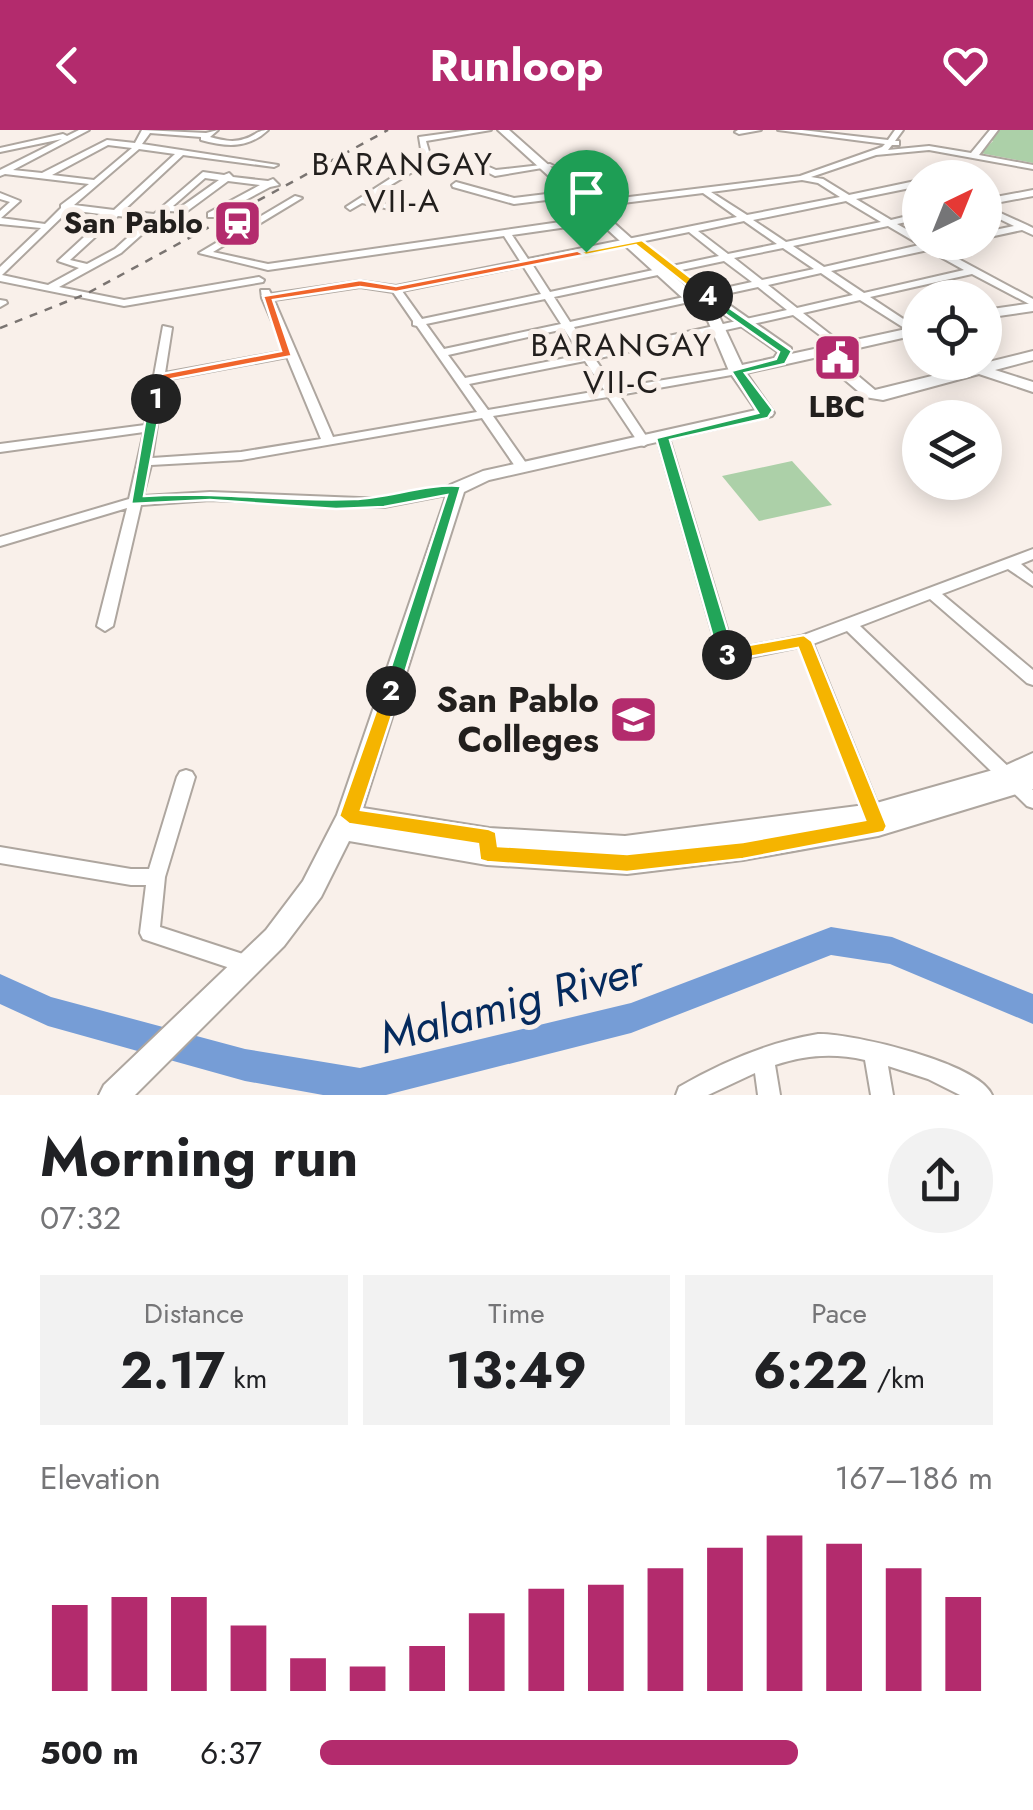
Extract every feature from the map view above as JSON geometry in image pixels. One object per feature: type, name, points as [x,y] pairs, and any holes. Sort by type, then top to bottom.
[{"type":"main road","points":[[503,130],[667,271],[742,321],[782,359]]},
{"type":"main road","points":[[561,181],[570,194],[588,205]]},
{"type":"main road","points":[[114,1095],[248,965],[312,889],[346,823],[456,489],[483,476],[522,466],[763,416],[766,410],[737,371],[720,329],[667,271]]},
{"type":"main road","points":[[1002,311],[1032,305]]},
{"type":"main road","points":[[737,371],[902,335]]},
{"type":"main road","points":[[729,348],[782,359]]},
{"type":"main road","points":[[822,353],[871,394],[883,395],[930,380]]},
{"type":"main road","points":[[1002,361],[1033,355]]},
{"type":"main road","points":[[1002,376],[1033,387]]},
{"type":"main road","points":[[346,823],[488,846],[626,854],[740,842],[875,820],[1022,786],[1033,762]]},
{"type":"street","points":[[0,272],[41,225],[137,145],[148,130],[210,132],[210,141],[236,144],[248,142],[264,130]]},
{"type":"street","points":[[350,207],[424,160],[422,140],[488,130]]},
{"type":"street","points":[[739,132],[757,130]]},
{"type":"street","points":[[782,130],[887,149],[929,148],[1033,168]]},
{"type":"street","points":[[974,155],[994,130]]},
{"type":"street","points":[[0,150],[83,131]]},
{"type":"street","points":[[2,172],[83,131]]},
{"type":"street","points":[[588,205],[820,177],[887,149],[898,131]]},
{"type":"street","points":[[41,176],[107,142],[179,155],[274,165]]},
{"type":"street","points":[[89,267],[63,261],[111,212],[179,155]]},
{"type":"street","points":[[164,208],[183,210],[242,163]]},
{"type":"street","points":[[482,166],[495,173],[545,166]]},
{"type":"street","points":[[2,172],[93,182]]},
{"type":"street","points":[[50,288],[118,251],[203,175],[274,184],[211,215]]},
{"type":"street","points":[[820,177],[902,231]]},
{"type":"street","points":[[456,185],[514,201],[570,194]]},
{"type":"street","points":[[267,298],[360,284],[396,289],[902,188]]},
{"type":"street","points":[[1002,200],[1033,192]]},
{"type":"street","points":[[707,193],[902,322]]},
{"type":"street","points":[[0,196],[16,201],[0,218]]},
{"type":"street","points":[[298,198],[204,254],[268,267],[604,219]]},
{"type":"street","points":[[361,200],[391,208]]},
{"type":"street","points":[[63,207],[154,217]]},
{"type":"street","points":[[0,272],[63,207]]},
{"type":"street","points":[[1002,214],[1030,228]]},
{"type":"street","points":[[0,218],[41,225]]},
{"type":"street","points":[[417,322],[902,220]]},
{"type":"street","points":[[1002,233],[1030,228]]},
{"type":"street","points":[[693,231],[841,348]]},
{"type":"street","points":[[507,234],[644,442]]},
{"type":"street","points":[[440,352],[693,302],[902,250]]},
{"type":"street","points":[[952,260],[1032,305]]},
{"type":"street","points":[[0,272],[50,288],[124,303],[258,280],[268,267]]},
{"type":"street","points":[[462,382],[720,329],[971,271]]},
{"type":"street","points":[[258,280],[328,440]]},
{"type":"street","points":[[396,289],[522,466]]},
{"type":"street","points":[[105,626],[145,462],[167,328]]},
{"type":"street","points":[[160,378],[288,354]]},
{"type":"street","points":[[145,462],[241,456],[737,371]]},
{"type":"street","points":[[0,448],[149,428]]},
{"type":"street","points":[[663,438],[727,656],[804,641],[1033,554]]},
{"type":"street","points":[[0,542],[136,501],[210,496],[384,503],[456,489]]},
{"type":"street","points":[[1009,562],[1033,581]]},
{"type":"street","points":[[931,592],[1033,680]]},
{"type":"street","points":[[850,624],[1022,786]]},
{"type":"street","points":[[804,641],[875,820]]},
{"type":"street","points":[[186,777],[156,876],[150,933],[248,965]]},
{"type":"street","points":[[0,855],[131,877],[156,876]]},
{"type":"street","points":[[687,1095],[803,1047],[832,1044],[932,1070],[981,1095]]},
{"type":"street","points":[[875,1054],[882,1095]]},
{"type":"street","points":[[764,1061],[769,1095]]},
{"type":"green space","points":[[993,130],[1033,130],[1033,163],[980,153],[993,141],[988,139]]},
{"type":"green space","points":[[792,461],[832,505],[759,521],[722,476]]},
{"type":"waterway","name":"Malamig River","points":[[0,989],[48,1011],[245,1065],[360,1085],[631,1018],[831,941],[892,951],[1033,1009]]},
{"type":"railway","points":[[0,328],[86,294],[388,130]]},
{"type":"place","name":"San Pablo","points":[[238,223]]},
{"type":"place","name":"LBC","points":[[837,358]]},
{"type":"place","name":"San Pablo Colleges","points":[[634,720]]},
{"type":"district","name":"BARANGAY VII-A","points":[[403,182]]},
{"type":"district","name":"BARANGAY VII-C","points":[[622,364]]},
{"type":"route","points":[[638,242],[786,351],[780,362],[737,371],[766,410],[763,416],[663,438],[688,512],[727,656],[804,641],[878,826],[743,850],[627,863],[487,854],[489,838],[349,816],[456,489],[384,503],[210,496],[136,501],[160,378],[288,354],[267,298],[360,284],[396,289],[586,252],[638,242]]}]
